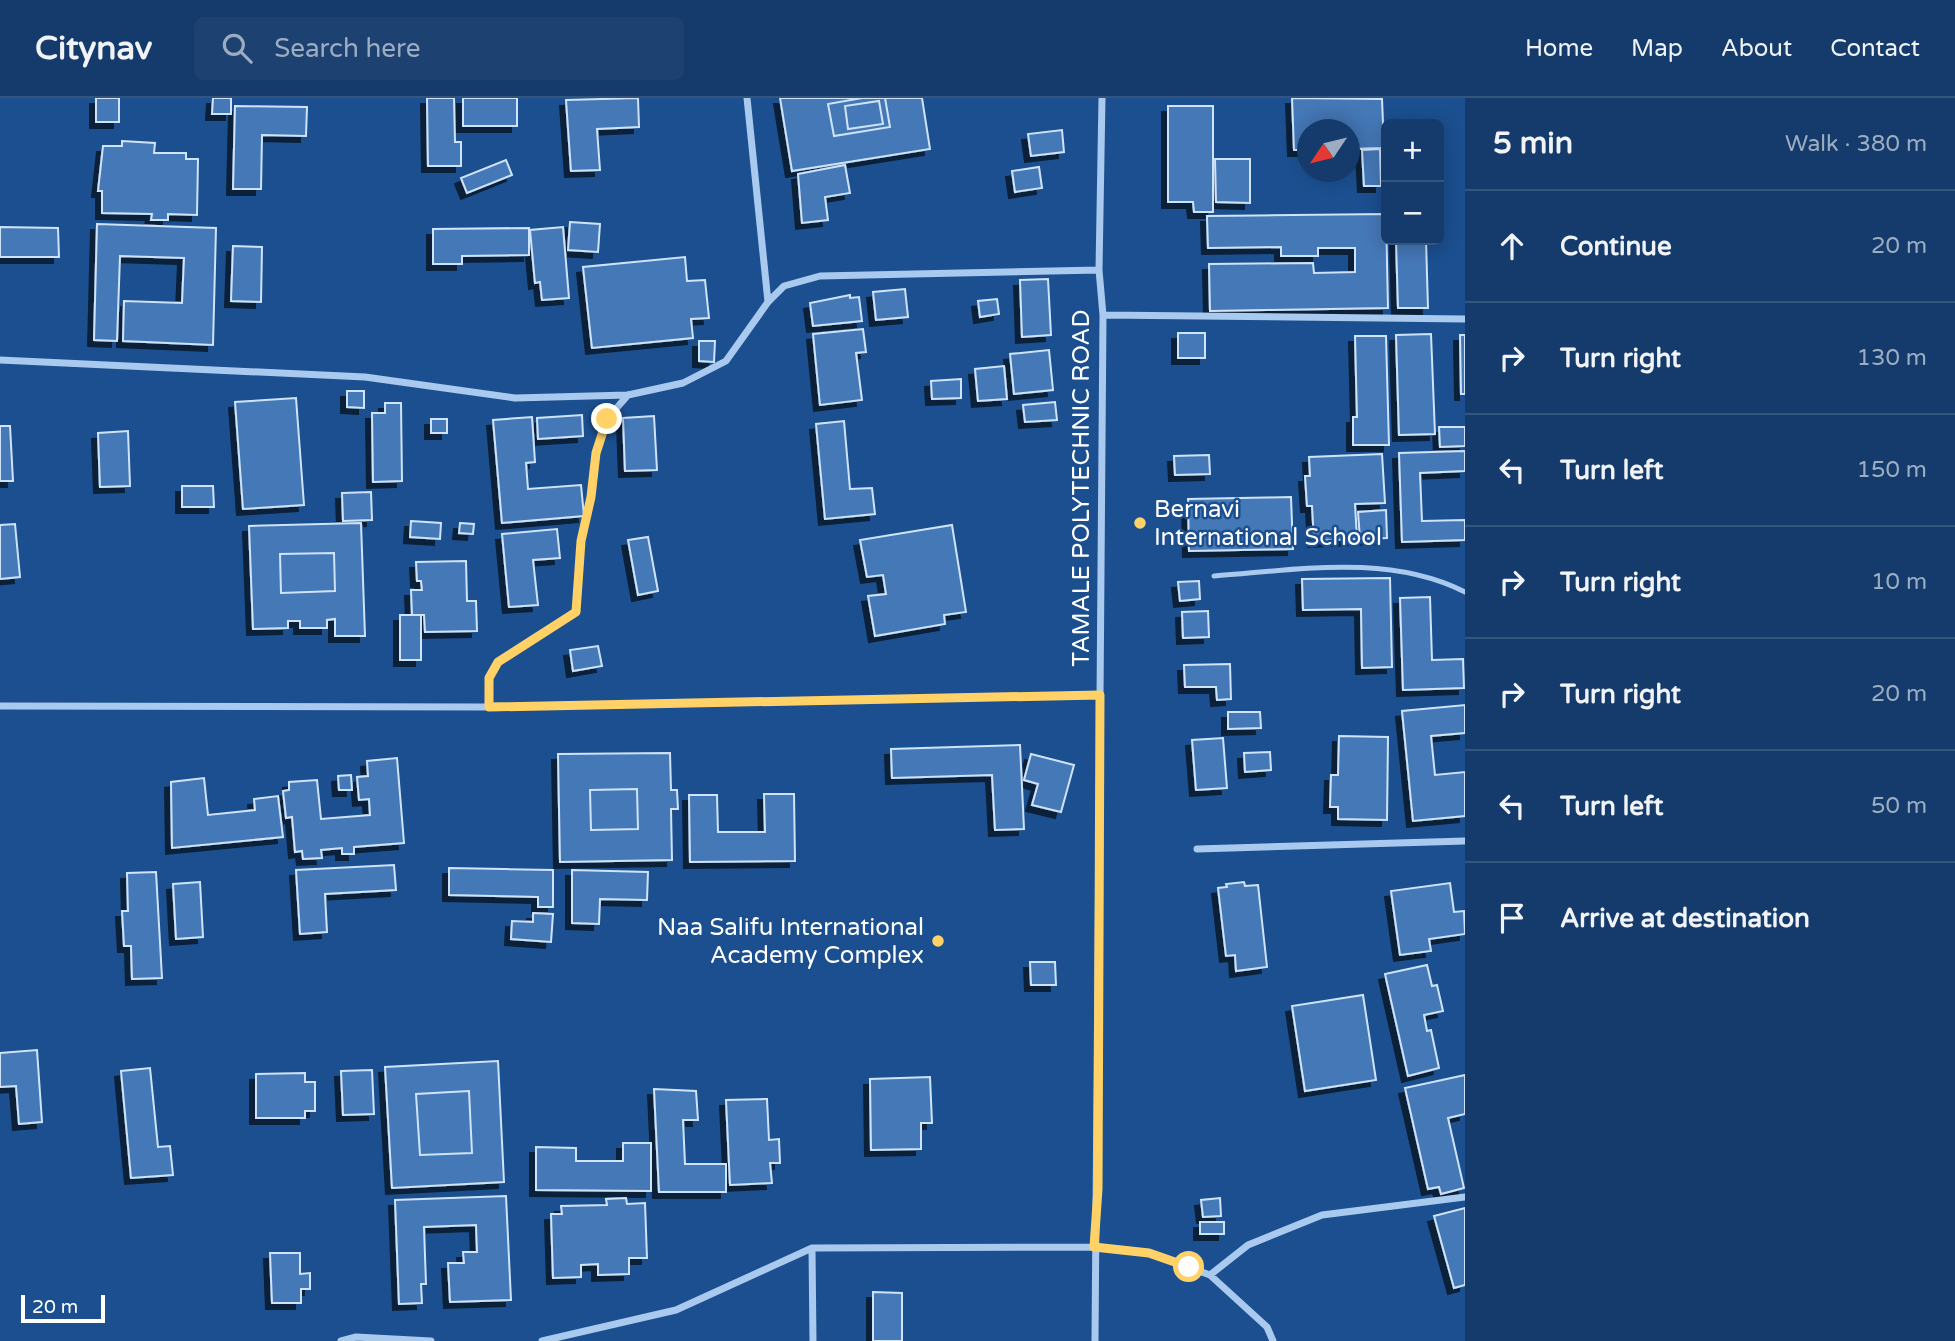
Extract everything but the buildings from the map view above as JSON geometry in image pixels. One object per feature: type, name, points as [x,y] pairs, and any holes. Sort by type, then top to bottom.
[{"type":"street","points":[[747,98],[768,302]]},
{"type":"street","name":"TAMALE POLYTECHNIC ROAD","points":[[1095,1341],[1103,315],[1099,270],[1102,98]]},
{"type":"street","points":[[0,360],[366,377],[514,397],[628,396],[683,383],[726,361],[768,302],[784,286],[820,276],[1099,270]]},
{"type":"street","points":[[1103,315],[1465,318]]},
{"type":"street","points":[[489,707],[489,678],[498,662],[576,612],[581,541],[591,497],[596,453],[607,419],[628,396]]},
{"type":"street","points":[[0,706],[489,707],[1100,695]]},
{"type":"street","points":[[1198,849],[1465,841]]},
{"type":"street","points":[[1210,1275],[1248,1245],[1322,1215],[1465,1197]]},
{"type":"street","points":[[542,1341],[676,1310],[812,1248],[1094,1247],[1149,1253],[1210,1275],[1267,1327],[1273,1341]]},
{"type":"street","points":[[812,1248],[813,1341]]},
{"type":"street","points":[[341,1341],[356,1337],[431,1341]]},
{"type":"lane","points":[[1214,576],[1362,566],[1444,582],[1465,592]]},
{"type":"place","name":"Bernavi International School","points":[[1140,523]]},
{"type":"place","name":"Naa Salifu International Academy Complex","points":[[938,941]]},
{"type":"route","points":[[607,419],[596,453],[591,497],[581,541],[576,612],[498,662],[489,678],[489,707],[1100,695],[1098,1189],[1094,1247],[1149,1253],[1189,1267]]}]
